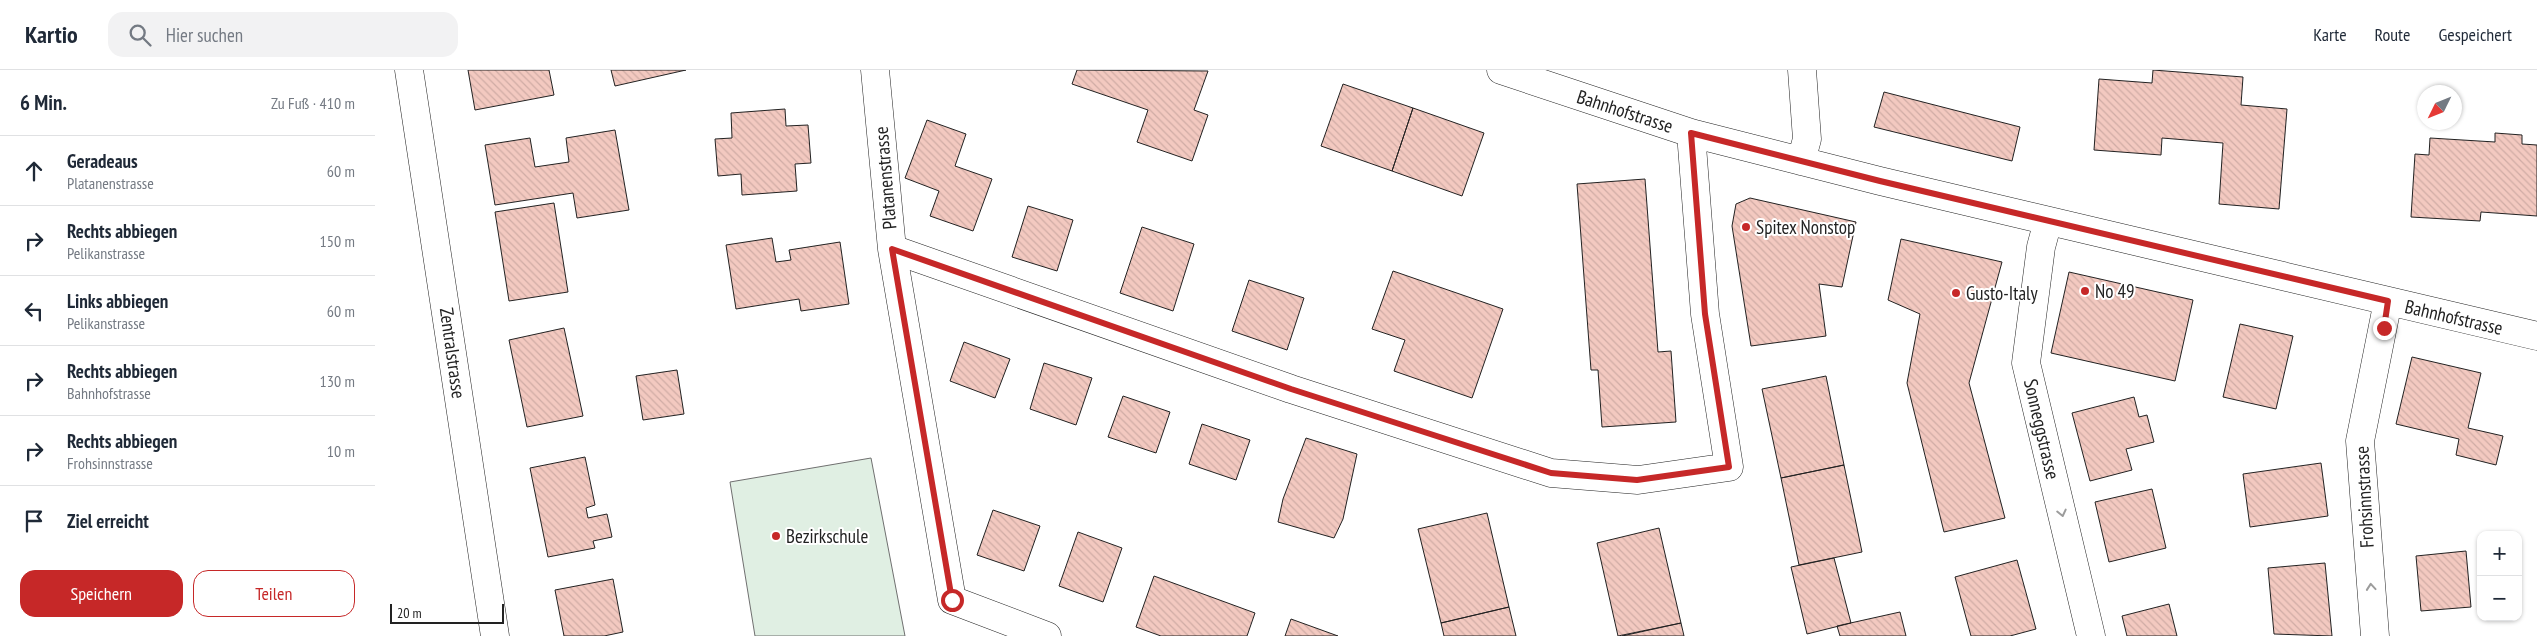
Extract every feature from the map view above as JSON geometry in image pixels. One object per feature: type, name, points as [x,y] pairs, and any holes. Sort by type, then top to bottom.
[{"type":"street","name":"Zentralstrasse","points":[[409,70],[418,116],[495,636]]},
{"type":"street","name":"Platanenstrasse","points":[[875,70],[892,249],[952,600],[1047,636]]},
{"type":"street","name":"Bahnhofstrasse","points":[[1501,70],[1691,133],[2048,221],[2537,336]]},
{"type":"street","points":[[1801,161],[1807,139],[1802,70]]},
{"type":"street","points":[[892,249],[1291,389],[1551,473],[1637,480],[1663,477],[1729,467],[1705,314],[1691,133]]},
{"type":"street","name":"Sonneggstrasse","points":[[2048,221],[2041,247],[2026,363],[2091,636]]},
{"type":"street","name":"Frohsinnstrasse","points":[[2375,636],[2360,441],[2388,301]]},
{"type":"green space","points":[[871,458],[905,636],[755,636],[730,482]]},
{"type":"building","points":[[468,70],[549,70],[554,95],[475,110]]},
{"type":"building","points":[[611,70],[686,70],[615,86]]},
{"type":"building","points":[[1077,70],[1208,71],[1194,110],[1208,115],[1192,161],[1137,142],[1148,110],[1072,84]]},
{"type":"building","points":[[2153,70],[2243,77],[2241,105],[2287,109],[2279,209],[2219,204],[2223,143],[2162,138],[2161,155],[2094,150],[2099,79],[2152,83]]},
{"type":"building","points":[[1343,84],[1413,108],[1392,171],[1321,146]]},
{"type":"building","points":[[1884,92],[2020,127],[2012,161],[1874,127]]},
{"type":"building","points":[[1413,108],[1484,133],[1462,196],[1392,171]]},
{"type":"building","points":[[785,109],[786,126],[808,125],[811,163],[795,164],[797,191],[742,195],[741,174],[718,176],[715,139],[732,138],[731,113]]},
{"type":"building","points":[[927,120],[966,134],[955,166],[992,179],[973,231],[930,216],[939,191],[905,178]]},
{"type":"building","points":[[615,130],[629,210],[577,218],[573,193],[495,205],[485,145],[530,138],[535,167],[569,162],[566,138]]},
{"type":"building","points":[[2495,133],[2522,135],[2522,144],[2537,145],[2537,216],[2481,212],[2480,221],[2411,217],[2415,154],[2429,155],[2430,138],[2495,142]]},
{"type":"building","points":[[1645,179],[1658,352],[1671,351],[1676,422],[1602,427],[1598,370],[1591,370],[1577,184]]},
{"type":"building","points":[[1750,198],[1856,222],[1842,287],[1819,284],[1826,336],[1751,346],[1732,226],[1736,204]]},
{"type":"building","points":[[554,203],[568,292],[509,301],[495,212]]},
{"type":"building","points":[[1028,206],[1073,220],[1057,271],[1012,257]]},
{"type":"building","points":[[1142,227],[1194,244],[1173,311],[1120,293]]},
{"type":"building","points":[[772,238],[776,262],[791,260],[789,250],[840,242],[849,304],[801,311],[799,299],[736,309],[726,245]]},
{"type":"building","points":[[1901,239],[2002,262],[1969,383],[2005,518],[1944,532],[1907,383],[1920,314],[1888,300]]},
{"type":"building","points":[[1393,271],[1503,309],[1472,398],[1394,371],[1405,340],[1372,329]]},
{"type":"building","points":[[2069,272],[2193,300],[2175,381],[2051,353]]},
{"type":"building","points":[[1249,280],[1304,298],[1287,350],[1232,331]]},
{"type":"building","points":[[2240,324],[2293,336],[2276,409],[2223,397]]},
{"type":"building","points":[[564,328],[583,416],[527,427],[509,340]]},
{"type":"building","points":[[964,342],[1010,359],[995,398],[950,381]]},
{"type":"building","points":[[2412,357],[2481,373],[2468,428],[2503,436],[2496,465],[2456,455],[2459,439],[2396,424]]},
{"type":"building","points":[[1044,363],[1092,378],[1076,425],[1030,409]]},
{"type":"building","points":[[677,370],[684,414],[643,420],[636,376]]},
{"type":"building","points":[[1826,376],[1844,465],[1781,478],[1762,389]]},
{"type":"building","points":[[1123,396],[1170,412],[1156,453],[1108,437]]},
{"type":"building","points":[[2134,397],[2139,417],[2147,415],[2154,442],[2126,449],[2132,470],[2090,481],[2072,413]]},
{"type":"building","points":[[1202,424],[1250,440],[1236,480],[1189,464]]},
{"type":"building","points":[[1306,438],[1357,454],[1343,519],[1334,538],[1278,522],[1283,499]]},
{"type":"building","points":[[585,457],[595,505],[586,508],[588,518],[607,514],[612,537],[593,541],[595,548],[548,557],[530,468]]},
{"type":"building","points":[[2321,463],[2328,516],[2250,527],[2243,474]]},
{"type":"building","points":[[1844,465],[1862,552],[1799,565],[1781,478]]},
{"type":"building","points":[[2152,489],[2166,548],[2109,562],[2095,502]]},
{"type":"building","points":[[993,510],[1040,526],[1024,571],[977,555]]},
{"type":"building","points":[[1487,513],[1509,607],[1441,623],[1418,529]]},
{"type":"building","points":[[1659,528],[1681,623],[1618,636],[1597,543]]},
{"type":"building","points":[[1078,532],[1122,548],[1103,602],[1059,586]]},
{"type":"building","points":[[2466,551],[2471,607],[2421,611],[2416,556]]},
{"type":"building","points":[[1834,558],[1851,623],[1807,634],[1791,567]]},
{"type":"building","points":[[2017,560],[2036,629],[2010,636],[1971,636],[1955,577]]},
{"type":"building","points":[[2325,563],[2332,636],[2274,634],[2268,568]]},
{"type":"building","points":[[1154,576],[1255,613],[1247,636],[1161,636],[1136,627]]},
{"type":"building","points":[[613,579],[623,632],[604,636],[564,636],[555,590]]},
{"type":"building","points":[[2169,604],[2177,636],[2127,636],[2122,616]]},
{"type":"building","points":[[1509,607],[1516,636],[1444,636],[1441,623]]},
{"type":"building","points":[[1900,612],[1906,636],[1840,636],[1837,626]]},
{"type":"building","points":[[1291,619],[1338,636],[1285,636]]},
{"type":"building","points":[[1681,623],[1684,636],[1622,636]]},
{"type":"place","name":"Spitex Nonstop","points":[[1746,227]]},
{"type":"place","name":"No 49","points":[[2085,291]]},
{"type":"place","name":"Gusto-Italy","points":[[1956,293]]},
{"type":"place","name":"Bezirkschule","points":[[776,536]]},
{"type":"route","points":[[952,600],[892,249],[1291,389],[1551,473],[1637,480],[1729,467],[1705,314],[1691,133],[1880,181],[2388,301],[2384,328]]}]
